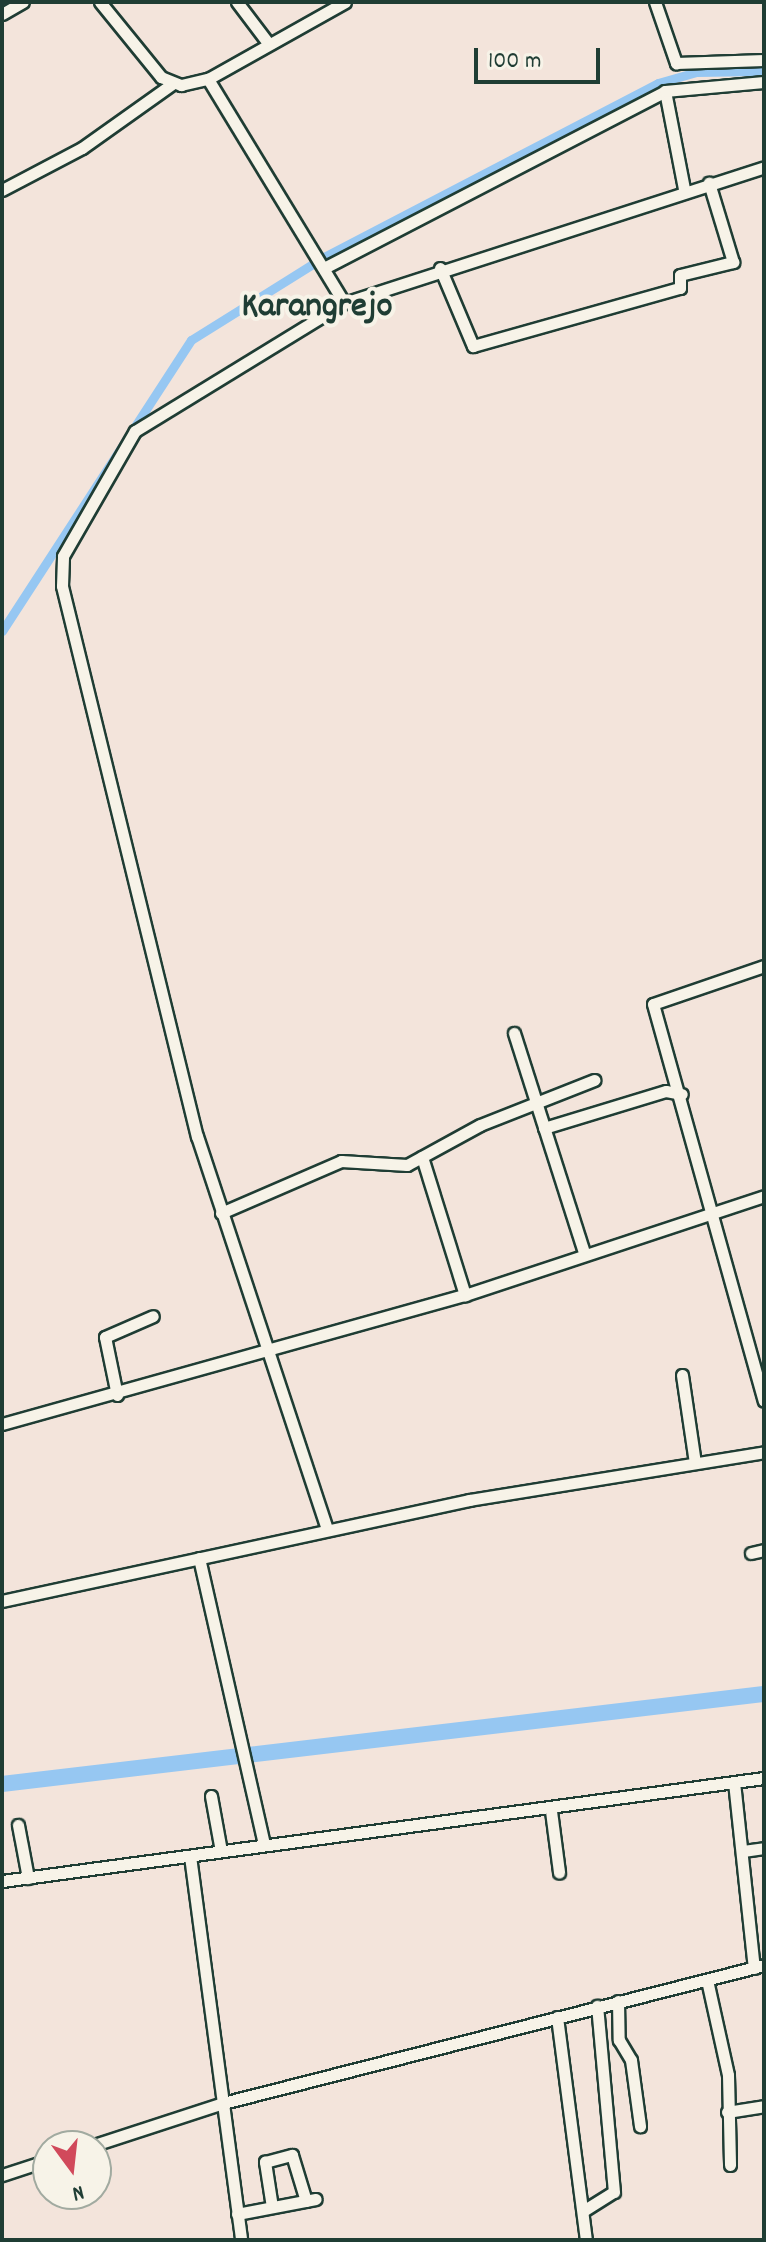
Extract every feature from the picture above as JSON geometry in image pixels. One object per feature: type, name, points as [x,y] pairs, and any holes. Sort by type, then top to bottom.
[{"type":"street","points":[[2,14],[23,2]]},
{"type":"street","points":[[100,2],[172,84]]},
{"type":"street","points":[[237,2],[268,43]]},
{"type":"street","points":[[2,190],[82,148],[172,84],[208,79],[345,2]]},
{"type":"street","points":[[655,2],[676,63],[764,60]]},
{"type":"street","points":[[208,79],[344,303]]},
{"type":"street","points":[[321,263],[665,91],[764,82]]},
{"type":"street","points":[[665,91],[684,189]]},
{"type":"street","points":[[327,1529],[221,1213],[59,568],[84,508],[135,431],[344,303],[440,268],[684,189],[764,167]]},
{"type":"street","points":[[440,268],[473,346],[680,288],[680,275],[733,262],[709,183]]},
{"type":"street","points":[[764,966],[654,1001],[716,1212],[764,1401]]},
{"type":"street","points":[[514,1033],[584,1253]]},
{"type":"street","points":[[221,1213],[341,1161],[361,1157],[392,1169],[594,1080]]},
{"type":"street","points":[[544,1128],[666,1091],[682,1094]]},
{"type":"street","points":[[422,1157],[465,1295]]},
{"type":"street","points":[[2,1424],[117,1395],[465,1295],[584,1253],[764,1196]]},
{"type":"street","points":[[117,1395],[105,1337],[153,1316]]},
{"type":"street","points":[[682,1375],[695,1463]]},
{"type":"street","points":[[2,1601],[327,1529],[764,1452]]},
{"type":"street","points":[[751,1553],[764,1550]]},
{"type":"street","points":[[199,1558],[248,1759],[264,1844]]},
{"type":"street","points":[[2,1881],[264,1844],[551,1811],[764,1778]]},
{"type":"street","points":[[112,2139],[223,2103],[759,1967],[734,1782]]},
{"type":"street","points":[[211,1796],[221,1851]]},
{"type":"street","points":[[551,1811],[559,1872]]},
{"type":"street","points":[[18,1825],[28,1878]]},
{"type":"street","points":[[743,1851],[764,1848]]},
{"type":"street","points":[[190,1856],[241,2240]]},
{"type":"street","points":[[707,1980],[727,2066],[730,2165]]},
{"type":"street","points":[[618,2001],[640,2126]]},
{"type":"street","points":[[583,2211],[614,2192],[597,2006]]},
{"type":"street","points":[[557,2017],[586,2240]]},
{"type":"street","points":[[727,2112],[764,2106]]},
{"type":"street","points":[[237,2214],[311,2200],[292,2155],[265,2162],[272,2207]]},
{"type":"street","points":[[2,2175],[32,2165]]},
{"type":"waterway","points":[[2,631],[191,340],[322,258],[658,83],[696,72],[764,71]]},
{"type":"waterway","points":[[2,1784],[764,1694]]},
{"type":"district","name":"Karangrejo","points":[[317,309]]}]
